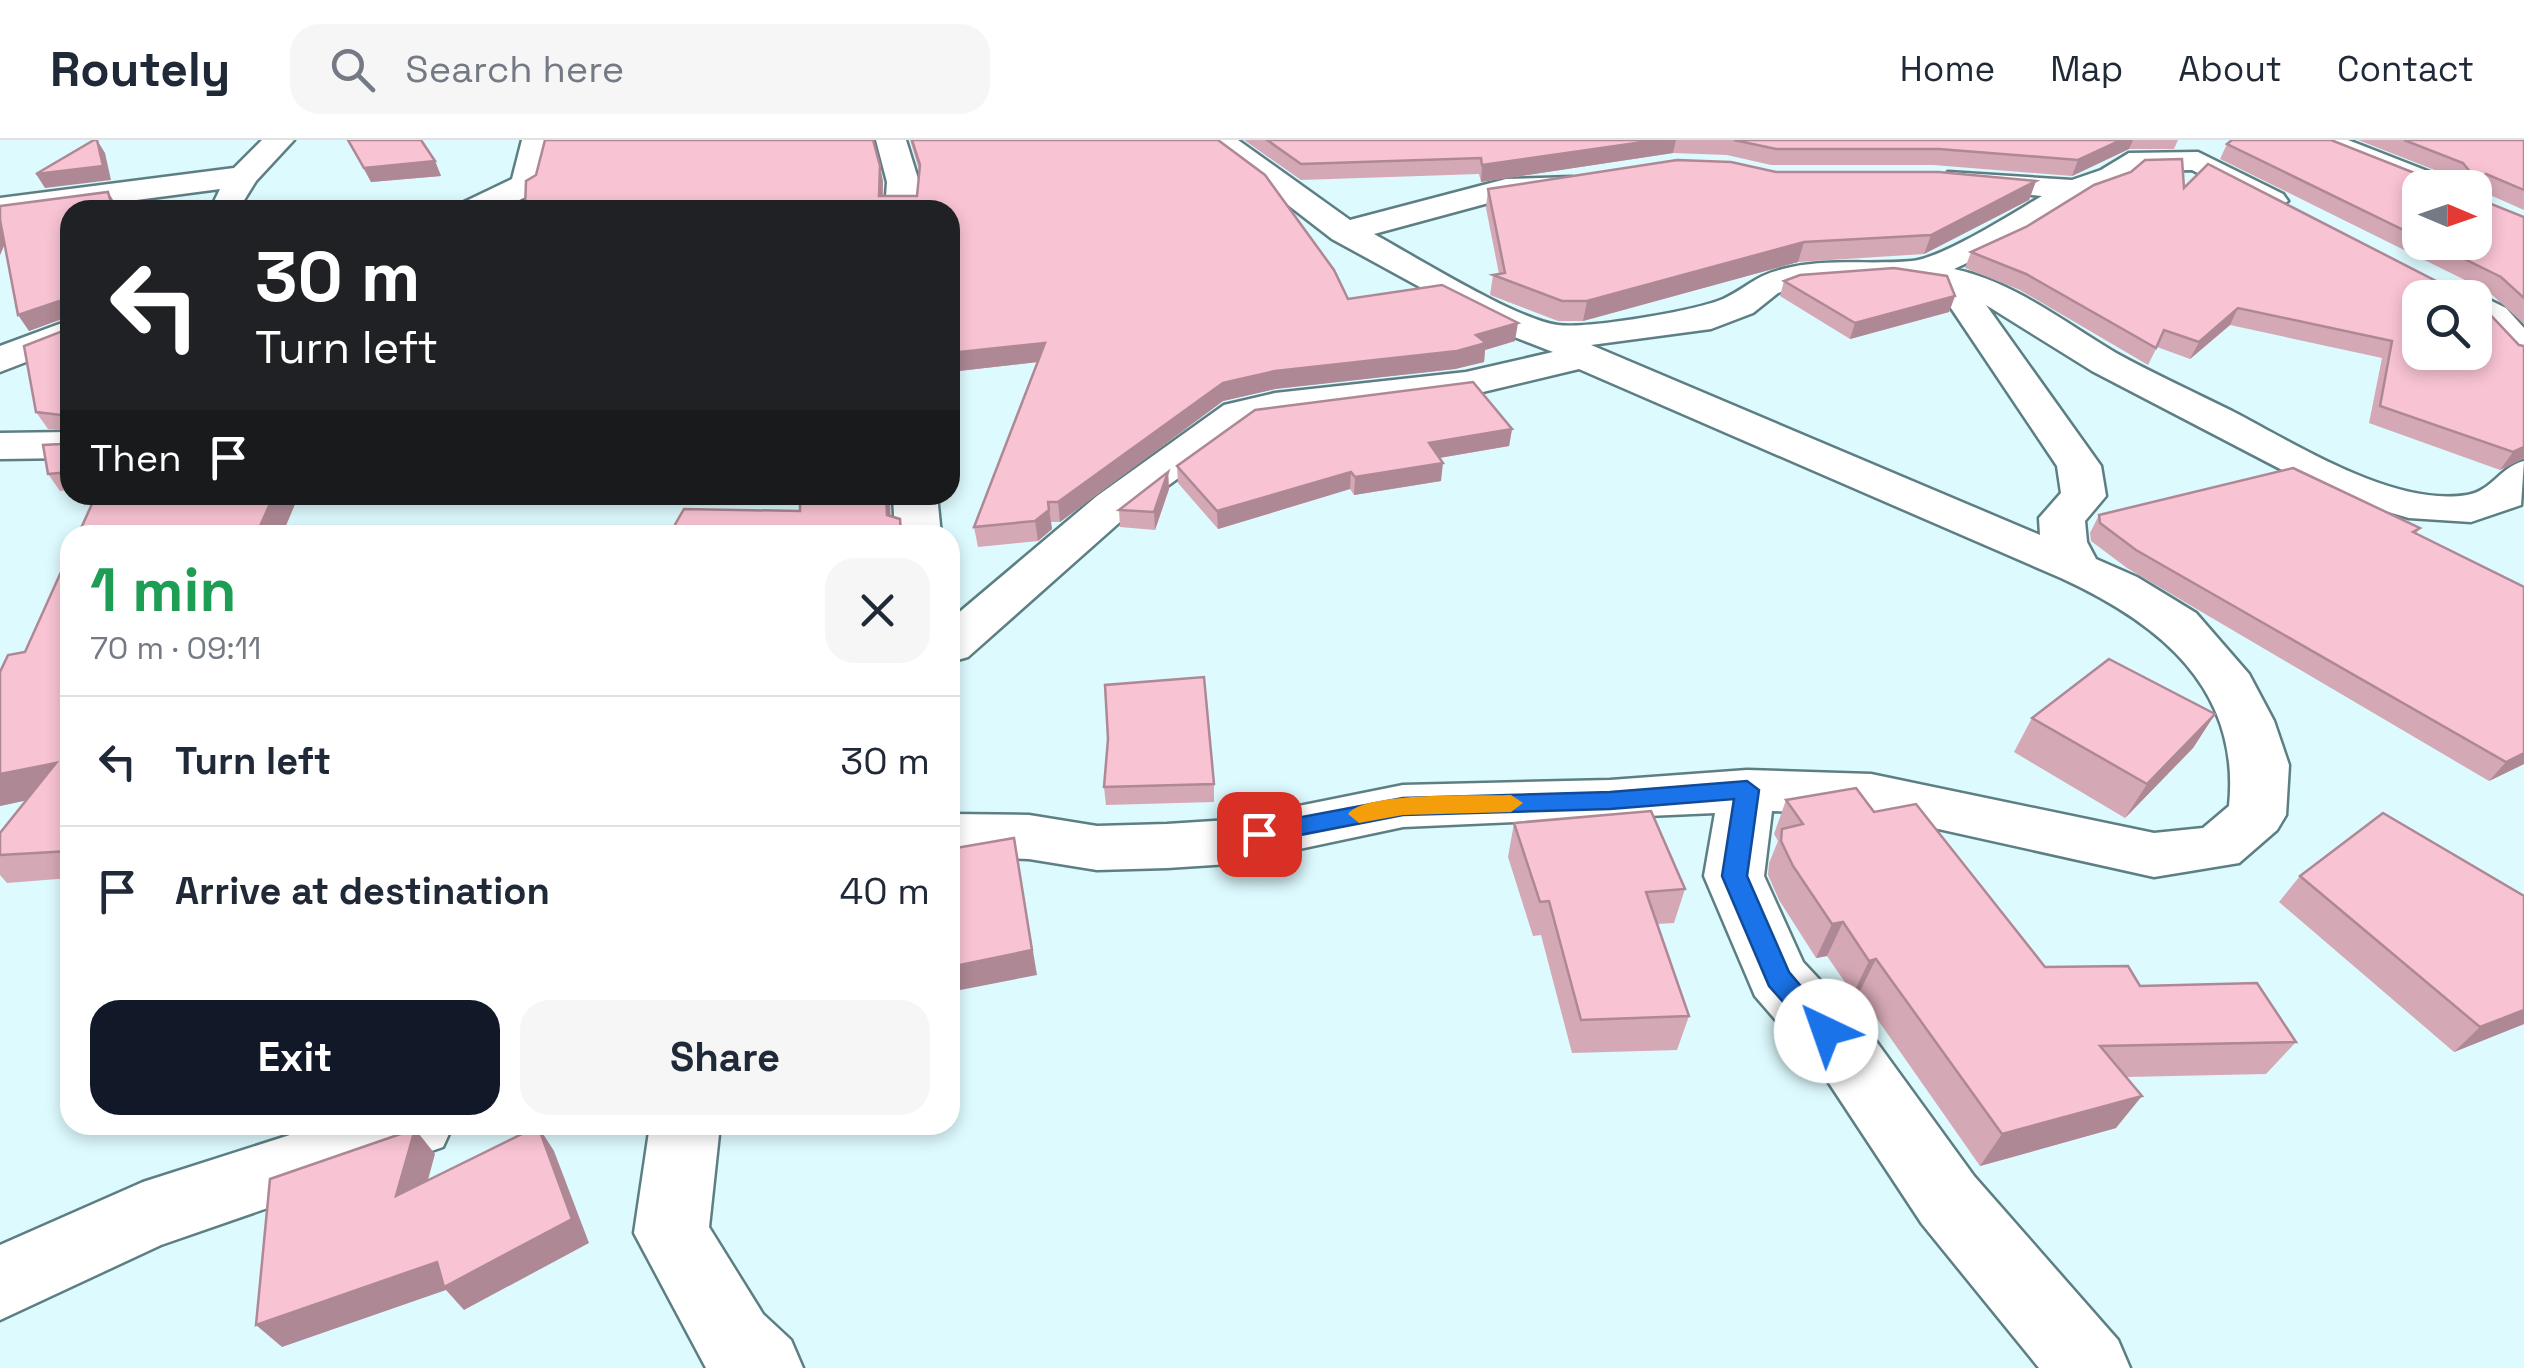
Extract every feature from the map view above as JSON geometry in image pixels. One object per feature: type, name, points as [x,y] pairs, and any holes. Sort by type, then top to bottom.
[{"type":"street","points":[[229,200],[244,176],[279,140]]},
{"type":"street","points":[[506,200],[527,184],[537,140]]},
{"type":"street","points":[[891,140],[903,182],[902,200]]},
{"type":"street","points":[[960,835],[1029,837],[1098,848],[1168,846],[1230,842],[1403,806],[1610,800],[1747,790],[1871,794],[2154,855],[2218,848],[2257,815],[2262,765],[2247,721],[2223,674],[2178,624],[2120,587],[2078,568],[1516,326],[1344,232],[1219,140]]},
{"type":"street","points":[[2321,140],[2403,170]]},
{"type":"street","points":[[1940,277],[2075,190],[2112,176],[2130,162],[2200,150],[2300,216]]},
{"type":"street","points":[[61,200],[244,176]]},
{"type":"street","points":[[1344,232],[1506,189],[1599,176]]},
{"type":"street","points":[[1933,178],[2075,190]]},
{"type":"street","points":[[0,208],[60,200]]},
{"type":"street","points":[[960,637],[1113,506],[1239,414],[1274,405],[1466,384],[1570,347],[1698,321],[1740,305],[1765,285],[1792,277],[1890,269],[1940,277],[2000,298],[2106,363],[2346,486],[2408,505],[2471,508],[2505,496],[2524,474]]},
{"type":"street","points":[[1940,277],[1969,308],[2079,466],[2084,496],[2062,518],[2064,542],[2078,568]]},
{"type":"street","points":[[2492,315],[2524,351]]},
{"type":"street","points":[[0,360],[60,335]]},
{"type":"street","points":[[0,446],[60,446]]},
{"type":"street","points":[[1747,790],[1734,876],[1778,978],[1849,1057],[1948,1200],[2090,1368]]},
{"type":"street","points":[[0,1283],[143,1217],[388,1135]]},
{"type":"street","points":[[684,1135],[671,1233],[734,1342],[764,1368]]},
{"type":"building","points":[[94,140],[103,166],[36,174]]},
{"type":"building","points":[[348,140],[421,140],[435,161],[364,168]]},
{"type":"building","points":[[545,140],[873,140],[880,166],[879,196],[917,196],[920,165],[912,140],[1218,140],[1265,175],[1334,270],[1348,299],[1442,285],[1518,323],[1476,335],[1486,343],[1457,351],[1275,371],[1223,383],[1058,502],[1048,502],[1049,510],[1035,521],[974,527],[1045,343],[960,352],[960,200],[525,200],[526,181],[536,175]]},
{"type":"building","points":[[1267,140],[1657,140],[1482,165],[1481,158],[1301,164]]},
{"type":"building","points":[[1734,140],[2121,140],[2078,160],[1939,149],[1776,149]]},
{"type":"building","points":[[2232,140],[2331,140],[2407,170],[2402,170],[2402,229],[2227,144]]},
{"type":"building","points":[[2404,140],[2524,140],[2524,190],[2492,177],[2492,170],[2469,170],[2463,163]]},
{"type":"building","points":[[2182,159],[2184,188],[2208,164],[2434,280],[2402,280],[2402,370],[2492,370],[2492,316],[2524,346],[2524,447],[2513,452],[2380,406],[2392,341],[2238,308],[2199,342],[2164,330],[2156,348],[2026,274],[1971,252],[2026,227],[2094,185],[2131,172],[2145,160]]},
{"type":"building","points":[[1677,160],[1731,162],[1776,172],[1939,172],[2036,181],[1931,235],[1804,242],[1587,301],[1562,301],[1493,275],[1505,273],[1488,189]]},
{"type":"building","points":[[108,192],[110,200],[60,200],[60,302],[18,315],[0,206]]},
{"type":"building","points":[[2492,204],[2524,217],[2524,298],[2501,277],[2467,260],[2492,260]]},
{"type":"building","points":[[1894,268],[1947,276],[1955,296],[1855,323],[1784,281],[1800,275]]},
{"type":"building","points":[[60,332],[60,415],[36,412],[24,346]]},
{"type":"building","points":[[1473,382],[1512,429],[1429,443],[1443,463],[1355,477],[1351,472],[1217,511],[1177,466],[1255,410]]},
{"type":"building","points":[[60,444],[60,473],[48,474],[43,445]]},
{"type":"building","points":[[2293,468],[2420,528],[2413,532],[2524,587],[2524,753],[2506,762],[2136,550],[2100,523],[2099,515]]},
{"type":"building","points":[[1168,472],[1154,512],[1119,510]]},
{"type":"building","points":[[92,505],[270,505],[260,525],[82,525]]},
{"type":"building","points":[[800,505],[886,505],[887,515],[900,519],[900,525],[675,525],[684,509],[800,511]]},
{"type":"building","points":[[60,574],[60,852],[0,855],[0,833],[56,763],[0,774],[0,672],[8,655],[25,652]]},
{"type":"building","points":[[2109,659],[2215,714],[2147,784],[2032,718]]},
{"type":"building","points":[[1204,677],[1214,784],[1104,787],[1108,739],[1105,685]]},
{"type":"building","points":[[1856,788],[1874,812],[1916,804],[2045,967],[2128,966],[2140,986],[2257,983],[2296,1042],[2100,1046],[2142,1096],[2002,1134],[1876,959],[1869,961],[1843,922],[1832,924],[1781,841],[1782,829],[1803,824],[1786,800]]},
{"type":"building","points":[[1651,811],[1685,889],[1646,892],[1689,1016],[1581,1020],[1549,901],[1540,902],[1514,823]]},
{"type":"building","points":[[2383,813],[2524,896],[2524,1010],[2480,1027],[2300,876]]},
{"type":"building","points":[[1014,838],[1032,950],[960,965],[960,847]]},
{"type":"building","points":[[398,1135],[413,1135],[396,1196],[520,1135],[541,1135],[572,1219],[444,1287],[437,1262],[256,1325],[270,1179]]},
{"type":"slow traffic","points":[[1359,814],[1403,806],[1511,803]]},
{"type":"route","points":[[1259,834],[1403,806],[1610,800],[1747,790],[1734,876],[1778,978],[1826,1031]]}]
